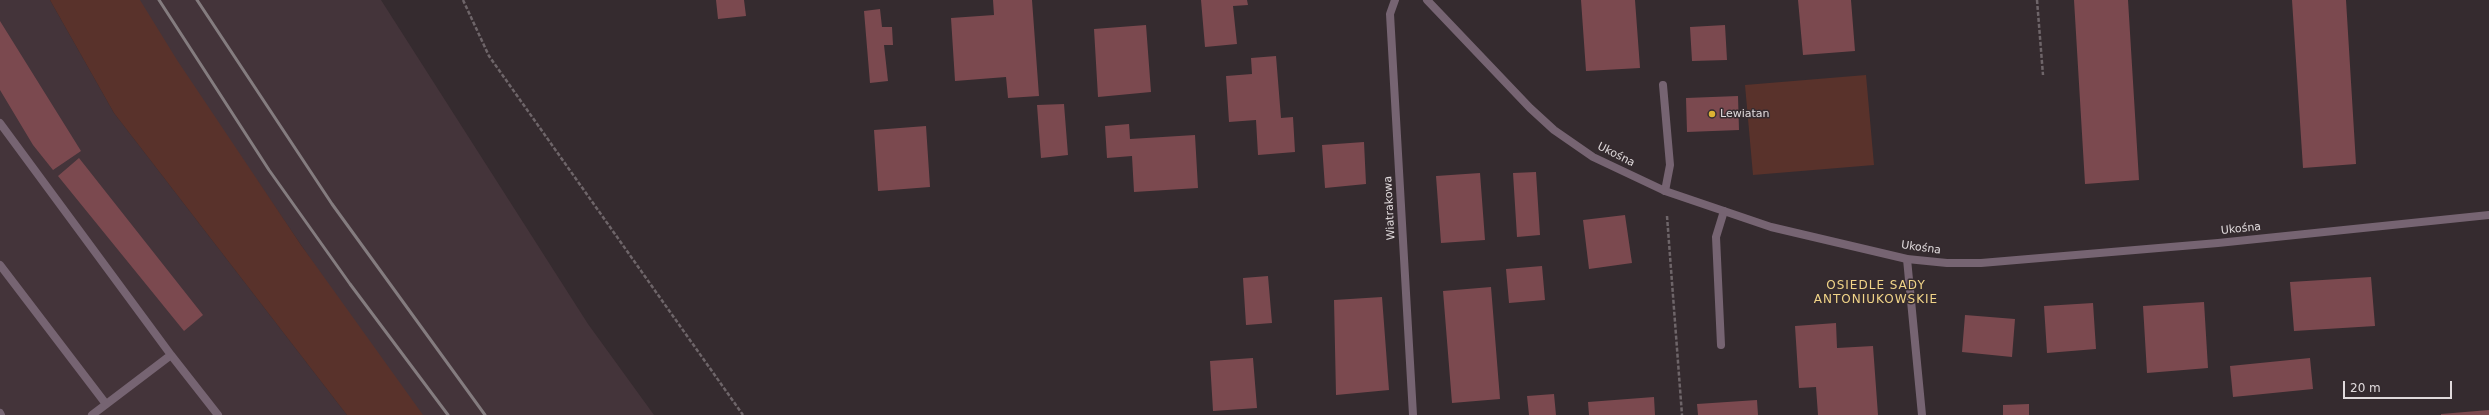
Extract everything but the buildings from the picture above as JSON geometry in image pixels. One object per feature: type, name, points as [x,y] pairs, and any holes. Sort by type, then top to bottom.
[{"type":"street","name":"Wiatrakowa","points":[[1395,0],[1390,14],[1413,415]]},
{"type":"street","name":"Ukośna","points":[[1427,0],[1506,84],[1554,130],[1593,157],[1665,191],[1771,227],[1907,259],[1947,263],[1981,263],[2218,242],[2489,215]]},
{"type":"street","points":[[1663,85],[1670,166],[1665,191]]},
{"type":"street","points":[[0,123],[218,415]]},
{"type":"street","points":[[1721,345],[1716,237],[1724,211]]},
{"type":"street","points":[[1907,259],[1922,415]]},
{"type":"street","points":[[0,265],[106,404]]},
{"type":"street","points":[[92,415],[172,355]]},
{"type":"path","points":[[463,0],[489,56],[743,415]]},
{"type":"path","points":[[2037,0],[2042,75]]},
{"type":"path","points":[[1665,191],[1682,415]]},
{"type":"shaded area","points":[[0,0],[50,0],[114,113],[347,415],[0,415]]},
{"type":"shaded area","points":[[50,0],[140,0],[177,60],[301,245],[423,415],[347,415],[114,113]]},
{"type":"shaded area","points":[[134,0],[381,0],[588,324],[654,415],[417,415]]},
{"type":"shaded area","points":[[1866,75],[1874,165],[1753,175],[1745,85]]},
{"type":"railway","points":[[159,0],[269,170],[350,284],[448,415]]},
{"type":"railway","points":[[197,0],[332,204],[485,415]]},
{"type":"place","name":"Lewiatan","points":[[1712,114]]},
{"type":"district","name":"OSIEDLE SADY ANTONIUKOWSKIE","points":[[1876,293]]}]
